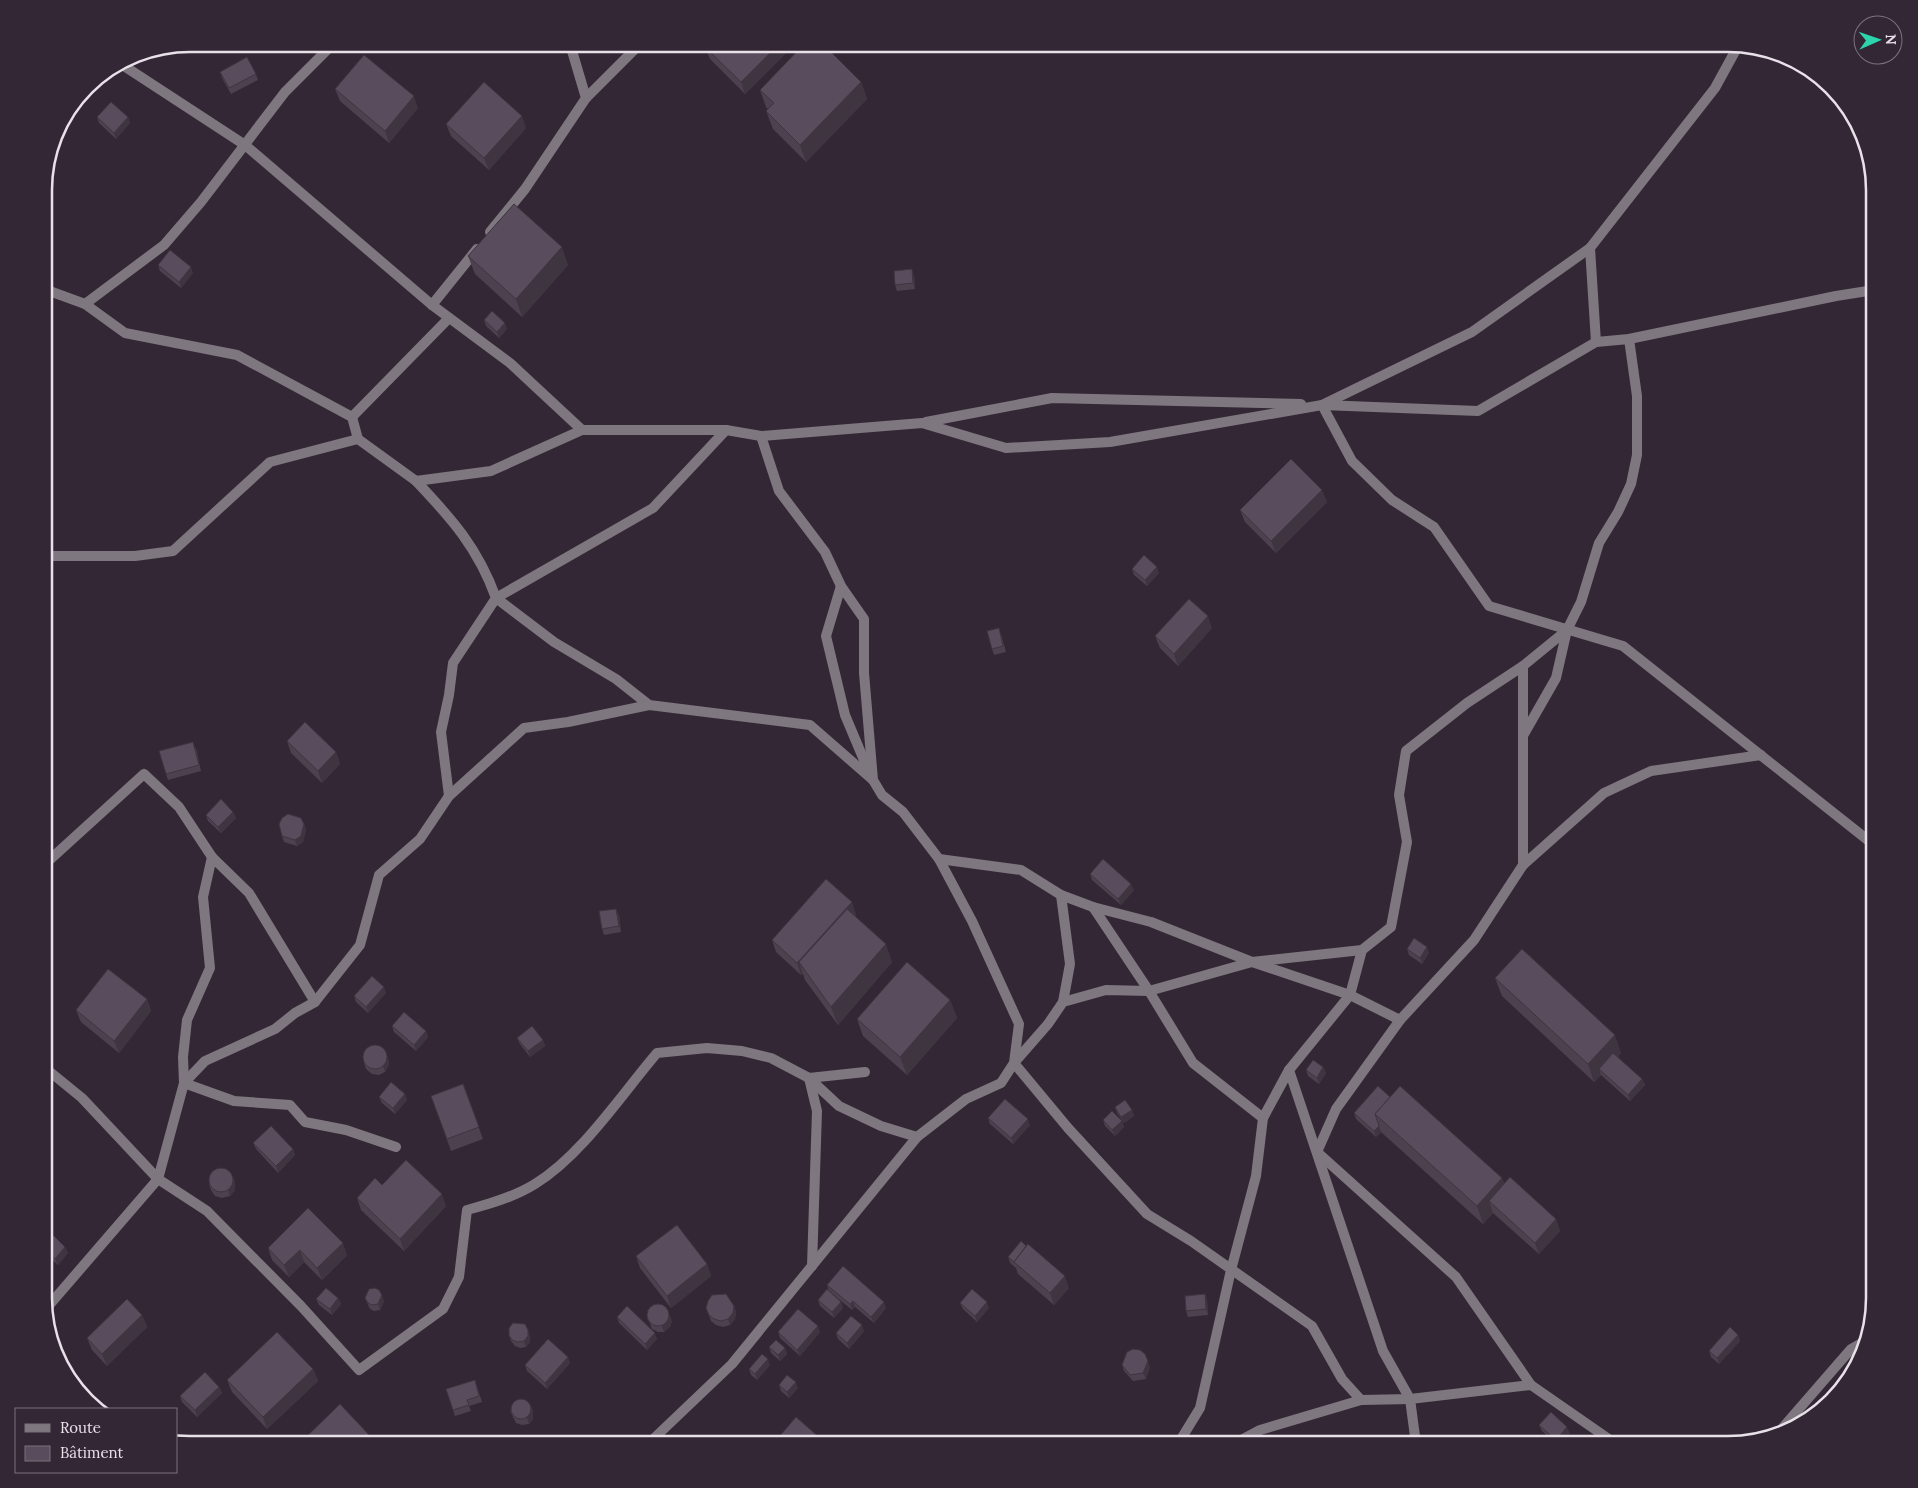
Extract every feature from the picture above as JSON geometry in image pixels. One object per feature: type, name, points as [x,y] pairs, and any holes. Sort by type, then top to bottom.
[{"type":"street","points":[[85,304],[164,245],[285,92],[325,52]]},
{"type":"street","points":[[572,52],[586,98]]},
{"type":"street","points":[[432,305],[525,189],[586,98],[632,52]]},
{"type":"street","points":[[922,422],[1006,448],[1110,442],[1322,405],[1472,332],[1590,248],[1715,88],[1734,53]]},
{"type":"street","points":[[127,68],[244,145],[432,305],[510,363],[582,430]]},
{"type":"street","points":[[1590,248],[1596,342]]},
{"type":"street","points":[[416,481],[491,472],[582,430],[726,430],[761,436],[922,422],[1052,398],[1478,411],[1596,342],[1629,338],[1866,291]]},
{"type":"street","points":[[53,292],[85,304],[124,333],[237,355],[352,417],[358,439],[416,481],[459,527],[487,572],[496,598],[554,642],[616,679],[649,705]]},
{"type":"street","points":[[352,417],[449,318]]},
{"type":"street","points":[[1524,735],[1556,678],[1567,630],[1581,602],[1599,543],[1618,512],[1631,484],[1637,455],[1637,396],[1629,338]]},
{"type":"street","points":[[1322,405],[1352,461],[1392,500],[1434,527],[1489,606],[1623,646],[1866,839]]},
{"type":"street","points":[[449,796],[441,732],[449,695],[453,663],[496,598],[653,508],[726,430]]},
{"type":"street","points":[[761,436],[779,491],[825,552],[841,586],[864,619],[864,673],[872,780]]},
{"type":"street","points":[[53,556],[135,556],[173,551],[270,462],[358,439]]},
{"type":"street","points":[[841,586],[826,636],[845,715],[872,780]]},
{"type":"street","points":[[1063,1002],[1106,990],[1149,991],[1252,962],[1362,950],[1391,927],[1407,842],[1399,795],[1406,751],[1467,702],[1523,666],[1567,630]]},
{"type":"street","points":[[1523,666],[1523,865]]},
{"type":"street","points":[[184,1083],[204,1061],[275,1029],[295,1013],[314,1002],[360,945],[379,875],[420,839],[449,796],[524,728],[568,722],[649,705],[810,725],[872,780],[882,794],[903,812],[939,859],[972,921],[1019,1024],[1014,1062],[1068,1128],[1147,1214],[1191,1241],[1312,1326],[1342,1380],[1361,1400]]},
{"type":"street","points":[[1317,1152],[1336,1109],[1400,1020],[1474,940],[1523,865],[1604,793],[1651,771],[1761,755]]},
{"type":"street","points":[[53,857],[144,774],[179,807],[212,857],[249,893],[314,1002]]},
{"type":"street","points":[[53,1301],[158,1179],[184,1083],[183,1057],[187,1020],[210,968],[203,897],[212,857]]},
{"type":"street","points":[[939,859],[1021,870],[1061,895],[1093,907],[1151,922],[1252,962],[1350,995],[1400,1020]]},
{"type":"street","points":[[656,1436],[732,1364],[916,1138],[966,1100],[1001,1082],[1014,1062],[1048,1024],[1063,1002],[1070,964],[1061,895]]},
{"type":"street","points":[[1093,907],[1149,991],[1193,1063],[1263,1118]]},
{"type":"street","points":[[1183,1436],[1200,1408],[1231,1270],[1256,1176],[1263,1118],[1289,1070],[1350,995],[1362,950]]},
{"type":"street","points":[[53,1074],[82,1098],[158,1179],[207,1211],[301,1306],[359,1370],[443,1309],[459,1276],[467,1210],[502,1200],[536,1184],[596,1128],[658,1053],[707,1048],[742,1051],[771,1058],[809,1078],[839,1106],[881,1126],[916,1138]]},
{"type":"street","points":[[1289,1070],[1383,1351],[1410,1399],[1415,1436]]},
{"type":"street","points":[[809,1078],[865,1072]]},
{"type":"street","points":[[809,1078],[817,1111],[812,1266]]},
{"type":"street","points":[[184,1083],[234,1100],[290,1105],[305,1122],[346,1130],[396,1147]]},
{"type":"street","points":[[1317,1152],[1456,1278],[1532,1385],[1605,1436]]},
{"type":"street","points":[[1789,1421],[1851,1349],[1856,1346]]},
{"type":"street","points":[[1249,1436],[1260,1430],[1361,1400],[1410,1399],[1532,1385]]},
{"type":"building","points":[[710,52],[771,52],[741,82]]},
{"type":"building","points":[[796,52],[831,52],[861,82],[800,145],[766,111],[774,103],[760,90]]},
{"type":"building","points":[[364,55],[414,96],[385,131],[335,89]]},
{"type":"building","points":[[247,57],[256,74],[229,88],[220,72]]},
{"type":"building","points":[[484,82],[522,116],[484,158],[446,124]]},
{"type":"building","points":[[111,102],[128,117],[114,133],[97,117]]},
{"type":"building","points":[[514,204],[562,247],[516,299],[468,256]]},
{"type":"building","points":[[170,250],[191,267],[179,282],[158,265]]},
{"type":"building","points":[[912,269],[913,283],[895,285],[894,271]]},
{"type":"building","points":[[492,311],[505,323],[497,332],[484,320]]},
{"type":"building","points":[[1291,459],[1322,490],[1271,541],[1240,510]]},
{"type":"building","points":[[1144,555],[1157,567],[1145,580],[1132,569]]},
{"type":"building","points":[[1189,599],[1208,616],[1174,654],[1155,636]]},
{"type":"building","points":[[999,628],[1003,646],[992,649],[987,631]]},
{"type":"building","points":[[305,722],[336,752],[318,771],[287,741]]},
{"type":"building","points":[[193,742],[199,765],[166,774],[159,751]]},
{"type":"building","points":[[221,799],[233,812],[218,827],[206,815]]},
{"type":"building","points":[[288,814],[301,818],[304,824],[301,836],[295,840],[282,836],[279,824],[282,818]]},
{"type":"building","points":[[1103,859],[1131,884],[1118,899],[1090,874]]},
{"type":"building","points":[[826,879],[852,902],[797,963],[772,940]]},
{"type":"building","points":[[616,909],[619,926],[602,929],[599,911]]},
{"type":"building","points":[[847,909],[886,944],[831,1007],[799,962]]},
{"type":"building","points":[[1414,938],[1427,947],[1420,958],[1407,949]]},
{"type":"building","points":[[1522,949],[1615,1035],[1588,1064],[1495,978]]},
{"type":"building","points":[[907,962],[950,1000],[900,1057],[857,1019]]},
{"type":"building","points":[[108,969],[147,999],[114,1041],[76,1010]]},
{"type":"building","points":[[372,976],[384,987],[366,1007],[354,996]]},
{"type":"building","points":[[404,1012],[426,1031],[414,1045],[392,1026]]},
{"type":"building","points":[[532,1026],[543,1040],[528,1051],[517,1038]]},
{"type":"building","points":[[375,1045],[383,1049],[387,1057],[383,1065],[375,1069],[367,1065],[363,1057],[367,1049]]},
{"type":"building","points":[[1613,1053],[1642,1079],[1628,1095],[1599,1069]]},
{"type":"building","points":[[1313,1060],[1323,1067],[1317,1078],[1306,1070]]},
{"type":"building","points":[[391,1082],[405,1094],[393,1108],[379,1097]]},
{"type":"building","points":[[463,1084],[479,1127],[447,1139],[431,1096]]},
{"type":"building","points":[[1378,1086],[1390,1097],[1375,1114],[1379,1126],[1374,1131],[1354,1113]]},
{"type":"building","points":[[1400,1086],[1502,1178],[1477,1206],[1375,1114]]},
{"type":"building","points":[[1005,1099],[1028,1119],[1011,1138],[988,1118]]},
{"type":"building","points":[[1125,1100],[1132,1110],[1121,1117],[1115,1107]]},
{"type":"building","points":[[1112,1111],[1122,1121],[1112,1130],[1103,1120]]},
{"type":"building","points":[[271,1126],[293,1149],[276,1166],[253,1143]]},
{"type":"building","points":[[406,1160],[442,1194],[400,1239],[357,1198],[375,1178],[382,1185]]},
{"type":"building","points":[[221,1168],[230,1171],[233,1180],[230,1189],[221,1192],[212,1189],[209,1180],[212,1171]]},
{"type":"building","points":[[1510,1177],[1556,1219],[1535,1243],[1489,1201]]},
{"type":"building","points":[[308,1208],[343,1243],[317,1268],[300,1250],[284,1265],[268,1248]]},
{"type":"building","points":[[677,1225],[707,1264],[667,1296],[636,1256]]},
{"type":"building","points":[[53,1235],[65,1247],[55,1259],[53,1257]]},
{"type":"building","points":[[1021,1241],[1026,1246],[1014,1262],[1008,1257]]},
{"type":"building","points":[[1028,1244],[1065,1276],[1050,1293],[1014,1262]]},
{"type":"building","points":[[843,1266],[884,1302],[871,1317],[853,1301],[850,1304],[827,1285]]},
{"type":"building","points":[[326,1288],[338,1298],[330,1309],[316,1299]]},
{"type":"building","points":[[375,1288],[382,1295],[378,1304],[372,1305],[365,1298],[369,1289]]},
{"type":"building","points":[[827,1289],[841,1302],[832,1312],[818,1300]]},
{"type":"building","points":[[972,1289],[987,1302],[975,1316],[960,1303]]},
{"type":"building","points":[[726,1294],[734,1306],[733,1313],[728,1319],[721,1321],[714,1319],[709,1315],[706,1308],[708,1301],[712,1295]]},
{"type":"building","points":[[1205,1294],[1206,1309],[1186,1311],[1185,1296]]},
{"type":"building","points":[[127,1299],[142,1315],[102,1354],[87,1338]]},
{"type":"building","points":[[658,1304],[666,1307],[669,1315],[666,1323],[658,1326],[650,1323],[647,1315],[650,1307]]},
{"type":"building","points":[[627,1306],[655,1333],[645,1344],[617,1317]]},
{"type":"building","points":[[798,1309],[818,1326],[797,1350],[778,1332]]},
{"type":"building","points":[[851,1316],[862,1325],[847,1343],[836,1333]]},
{"type":"building","points":[[513,1323],[525,1324],[528,1336],[524,1341],[512,1340],[509,1335],[509,1328]]},
{"type":"building","points":[[1730,1327],[1738,1335],[1717,1358],[1709,1351]]},
{"type":"building","points":[[277,1332],[313,1369],[263,1417],[227,1380]]},
{"type":"building","points":[[548,1339],[568,1357],[545,1383],[525,1365]]},
{"type":"building","points":[[776,1340],[785,1348],[778,1355],[769,1347]]},
{"type":"building","points":[[1133,1349],[1140,1350],[1145,1354],[1148,1361],[1143,1373],[1130,1375],[1122,1365],[1127,1352]]},
{"type":"building","points":[[762,1354],[768,1359],[755,1374],[749,1369]]},
{"type":"building","points":[[205,1372],[219,1387],[195,1410],[180,1396]]},
{"type":"building","points":[[787,1375],[796,1382],[787,1392],[779,1385]]},
{"type":"building","points":[[475,1380],[479,1396],[467,1400],[469,1405],[453,1410],[446,1389]]},
{"type":"building","points":[[521,1399],[528,1402],[531,1409],[528,1416],[521,1419],[514,1416],[511,1409],[514,1402]]},
{"type":"building","points":[[340,1404],[370,1436],[307,1436]]},
{"type":"building","points":[[1551,1412],[1567,1427],[1559,1436],[1551,1436],[1539,1425]]},
{"type":"building","points":[[796,1417],[818,1436],[780,1436]]}]
